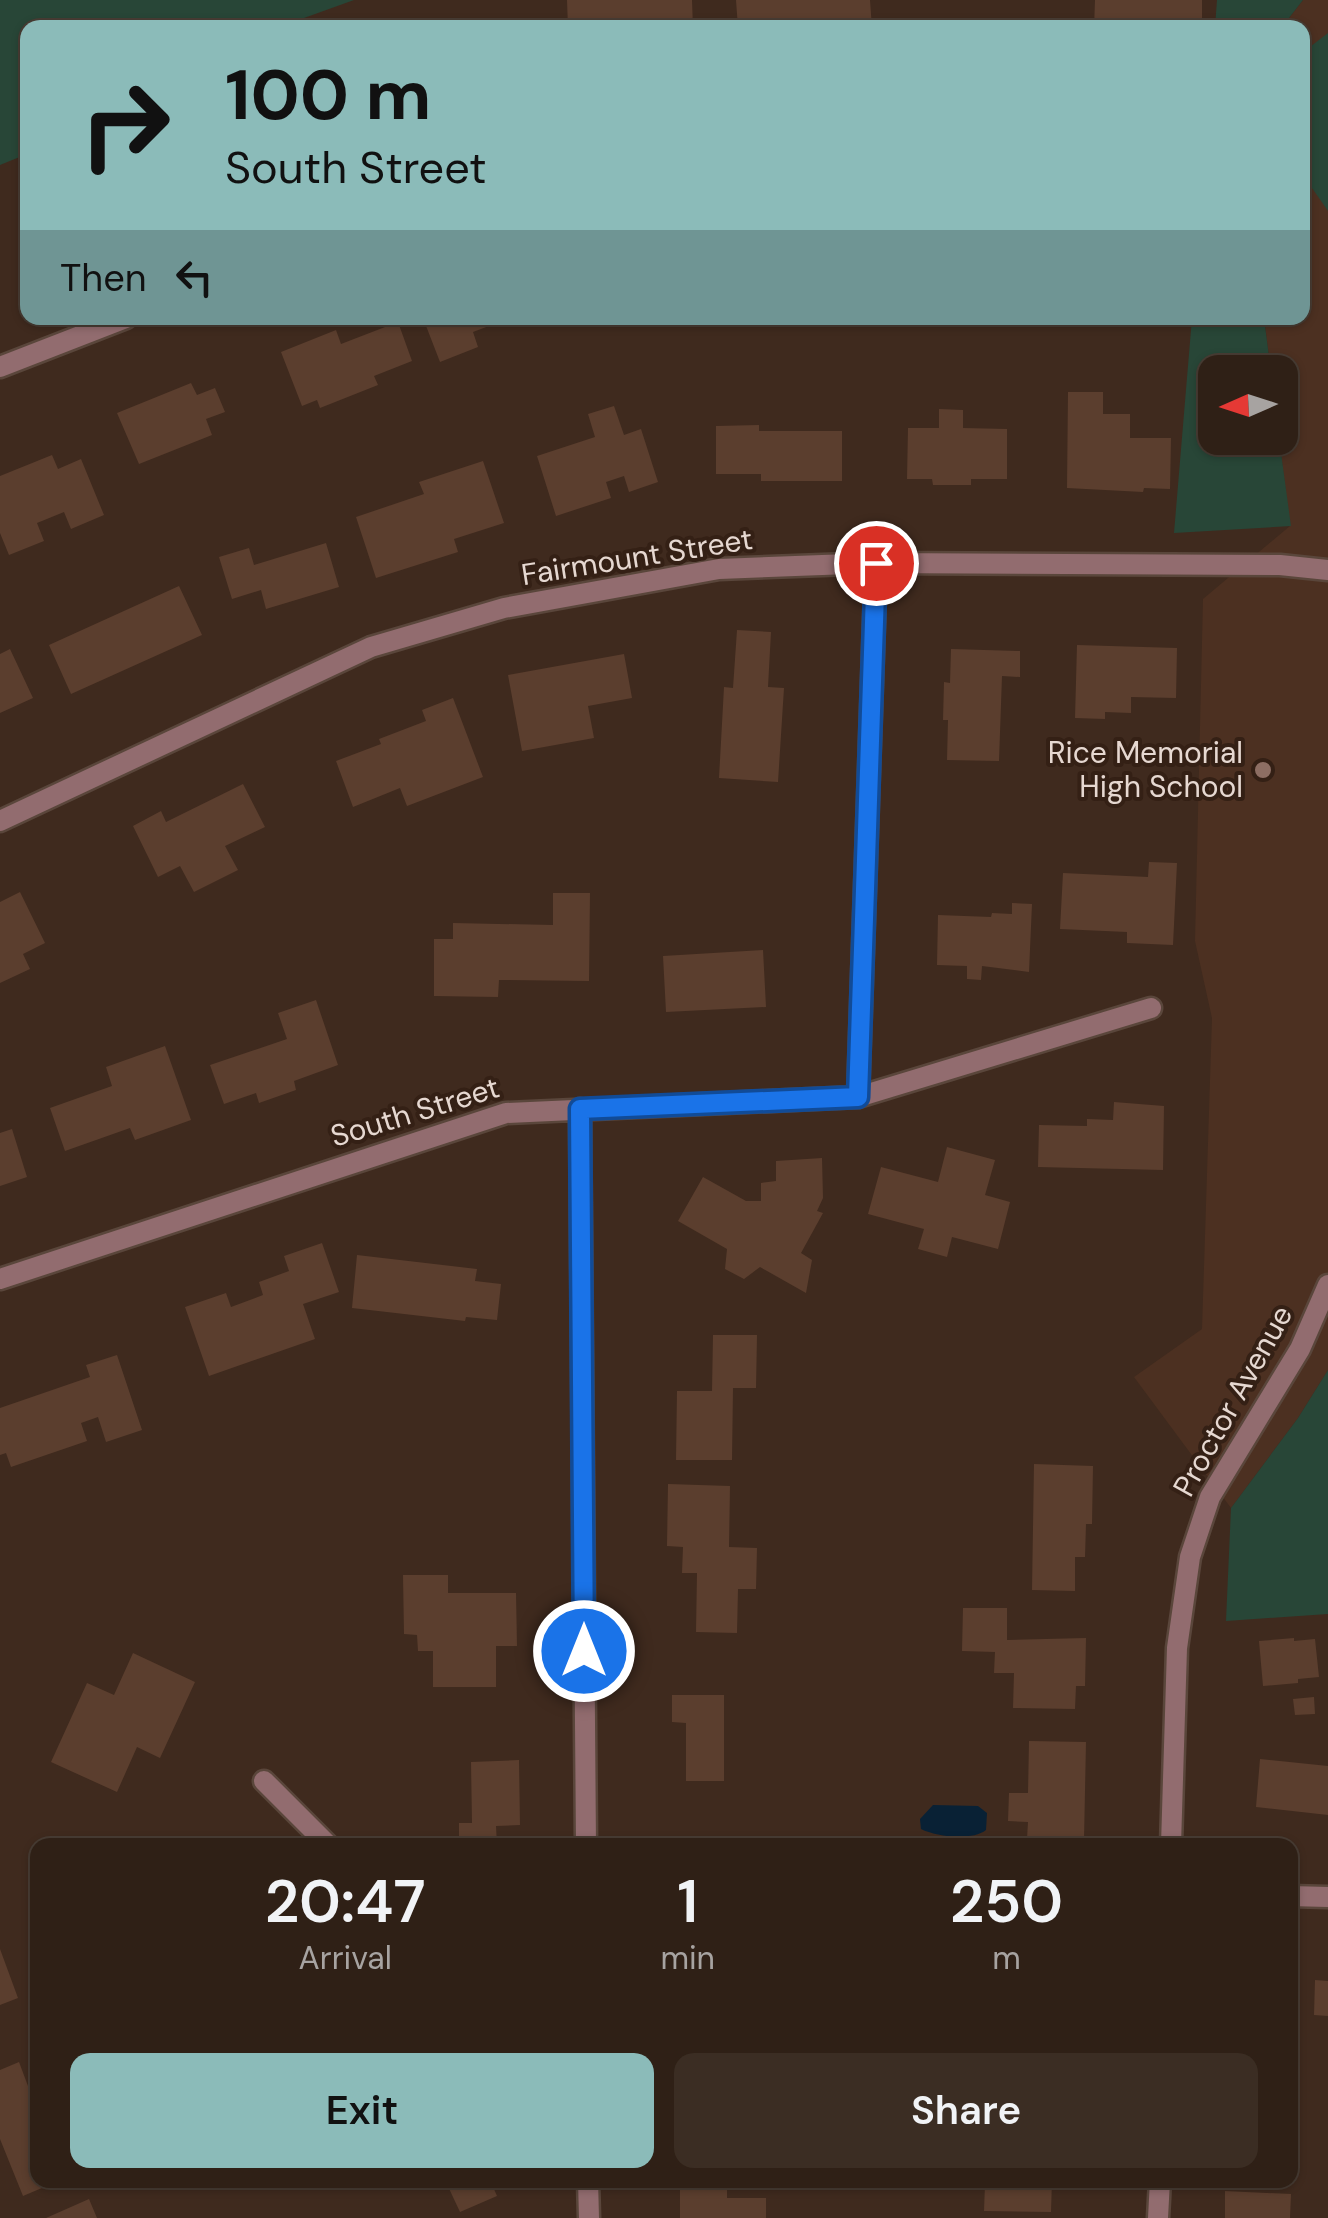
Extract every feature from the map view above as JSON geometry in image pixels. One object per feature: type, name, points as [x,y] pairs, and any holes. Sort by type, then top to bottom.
[{"type":"street","points":[[0,367],[108,325]]},
{"type":"street","points":[[858,1097],[876,563]]},
{"type":"street","name":"Fairmount Street","points":[[0,821],[371,647],[504,608],[719,569],[876,563],[1280,566],[1328,570]]},
{"type":"street","name":"South Street","points":[[0,1278],[506,1113],[858,1097],[1151,1008]]},
{"type":"street","points":[[580,1109],[586,1838]]},
{"type":"street","name":"Proctor Avenue","points":[[1171,1838],[1177,1648],[1190,1557],[1210,1497],[1300,1349],[1328,1285]]},
{"type":"street","points":[[264,1781],[321,1838]]},
{"type":"street","points":[[1298,1896],[1328,1897]]},
{"type":"street","points":[[588,2188],[588,2218]]},
{"type":"street","points":[[1158,2218],[1160,2188]]},
{"type":"shaded area","name":"Rice Memorial High School","points":[[1303,0],[1328,0],[1328,1370],[1298,1418],[1231,1508],[1134,1377],[1202,1329],[1212,1018],[1195,941],[1203,599],[1290,526],[1281,455],[1298,455],[1298,355],[1269,355],[1265,325],[1310,325],[1310,20],[1287,20]]},
{"type":"green space","points":[[0,0],[354,0],[298,20],[20,20],[20,157],[0,165]]},
{"type":"green space","points":[[1217,0],[1303,0],[1287,20],[1216,20]]},
{"type":"green space","points":[[1328,33],[1328,211],[1310,185],[1310,47]]},
{"type":"green space","points":[[1191,325],[1265,325],[1269,355],[1198,355],[1198,455],[1281,455],[1291,526],[1174,533]]},
{"type":"green space","points":[[1328,1370],[1328,1614],[1226,1621],[1231,1508],[1298,1418]]},
{"type":"water","points":[[933,1805],[978,1806],[987,1813],[986,1830],[954,1837],[921,1829],[920,1819]]},
{"type":"building","points":[[567,0],[692,0],[693,20],[568,20]]},
{"type":"building","points":[[736,0],[870,0],[871,20],[737,20]]},
{"type":"building","points":[[1095,0],[1202,0],[1202,20],[1094,20]]},
{"type":"building","points":[[399,325],[412,361],[374,376],[378,385],[320,408],[317,400],[302,406],[281,352],[336,330],[341,344]]},
{"type":"building","points":[[426,325],[492,325],[473,332],[478,347],[440,362]]},
{"type":"building","points":[[191,383],[197,395],[215,388],[225,412],[206,419],[212,435],[139,464],[117,413]]},
{"type":"building","points":[[1068,392],[1103,392],[1103,414],[1130,414],[1130,438],[1171,438],[1170,489],[1144,488],[1143,492],[1067,488]]},
{"type":"building","points":[[614,406],[624,435],[641,429],[658,482],[629,492],[624,476],[606,482],[611,498],[556,516],[537,456],[595,437],[588,414]]},
{"type":"building","points":[[939,409],[963,410],[963,428],[1007,429],[1007,479],[971,479],[971,485],[933,485],[932,479],[907,479],[908,428],[939,428]]},
{"type":"building","points":[[759,425],[759,431],[842,431],[842,481],[761,481],[761,474],[716,474],[716,426]]},
{"type":"building","points":[[52,455],[58,469],[81,459],[104,515],[71,529],[64,512],[37,523],[44,541],[9,555],[0,533],[0,476]]},
{"type":"building","points":[[483,461],[504,523],[454,539],[458,552],[376,578],[356,517],[424,494],[419,482]]},
{"type":"building","points":[[326,543],[339,587],[266,609],[261,590],[232,599],[219,557],[249,548],[254,565]]},
{"type":"building","points":[[179,586],[202,635],[71,694],[49,645]]},
{"type":"building","points":[[737,630],[771,632],[768,687],[784,688],[778,782],[719,778],[724,687],[733,688]]},
{"type":"building","points":[[1077,645],[1177,648],[1176,698],[1131,697],[1131,713],[1105,712],[1105,719],[1075,718]]},
{"type":"building","points":[[10,649],[33,698],[0,713],[0,654]]},
{"type":"building","points":[[951,649],[1020,651],[1020,677],[1002,676],[999,761],[947,760],[944,682],[950,683]]},
{"type":"building","points":[[624,654],[632,698],[588,706],[594,738],[522,751],[508,675]]},
{"type":"building","points":[[453,698],[483,777],[407,806],[400,788],[353,807],[336,761],[426,721],[422,710]]},
{"type":"building","points":[[243,784],[265,827],[225,846],[238,870],[194,892],[180,866],[158,877],[133,826],[161,811],[166,822]]},
{"type":"building","points":[[1149,862],[1177,863],[1173,945],[1127,943],[1127,932],[1060,929],[1063,873],[1148,877]]},
{"type":"building","points":[[20,892],[45,943],[23,954],[30,969],[0,983],[0,902]]},
{"type":"building","points":[[553,893],[590,893],[589,981],[499,980],[498,997],[434,996],[434,939],[453,939],[453,923],[553,925]]},
{"type":"building","points":[[1012,903],[1032,904],[1029,972],[982,966],[981,980],[967,979],[967,966],[937,965],[938,915],[1012,914]]},
{"type":"building","points":[[763,950],[766,1007],[666,1012],[663,956]]},
{"type":"building","points":[[316,1000],[338,1065],[294,1081],[296,1090],[259,1103],[256,1093],[224,1104],[210,1065],[287,1039],[278,1013]]},
{"type":"building","points":[[165,1046],[191,1120],[135,1140],[130,1128],[65,1151],[50,1108],[112,1086],[106,1067]]},
{"type":"building","points":[[1114,1102],[1164,1106],[1163,1170],[1038,1167],[1039,1125],[1087,1126],[1087,1119],[1113,1120]]},
{"type":"building","points":[[12,1129],[27,1177],[0,1186],[0,1133]]},
{"type":"building","points":[[947,1147],[995,1160],[985,1195],[1010,1202],[998,1249],[952,1237],[947,1257],[918,1249],[924,1229],[868,1214],[881,1167],[938,1182]]},
{"type":"building","points":[[822,1158],[823,1198],[817,1211],[823,1213],[801,1253],[812,1260],[806,1293],[760,1267],[744,1279],[725,1269],[727,1249],[678,1221],[703,1177],[746,1201],[761,1201],[761,1183],[776,1181],[776,1161]]},
{"type":"building","points":[[322,1243],[339,1292],[303,1304],[315,1339],[209,1376],[185,1307],[226,1293],[231,1307],[263,1295],[259,1282],[289,1271],[284,1256]]},
{"type":"building","points":[[357,1255],[477,1269],[475,1281],[501,1284],[497,1320],[466,1317],[465,1321],[352,1308]]},
{"type":"building","points":[[713,1335],[757,1335],[756,1388],[733,1388],[732,1460],[676,1460],[677,1391],[712,1391]]},
{"type":"building","points":[[117,1355],[142,1430],[106,1442],[98,1417],[81,1423],[87,1441],[11,1467],[6,1453],[0,1455],[0,1408],[90,1377],[86,1365]]},
{"type":"building","points":[[1034,1464],[1093,1466],[1092,1524],[1086,1524],[1085,1557],[1075,1557],[1075,1591],[1032,1590]]},
{"type":"building","points":[[668,1484],[730,1486],[729,1547],[757,1548],[756,1589],[738,1589],[737,1633],[696,1632],[697,1573],[682,1573],[683,1547],[667,1546]]},
{"type":"building","points":[[403,1575],[448,1575],[448,1593],[516,1593],[517,1646],[496,1646],[496,1687],[433,1687],[433,1651],[418,1651],[417,1635],[404,1634]]},
{"type":"building","points":[[963,1608],[1007,1608],[1007,1640],[1086,1638],[1085,1686],[1076,1686],[1075,1709],[1013,1708],[1014,1673],[994,1673],[995,1652],[962,1651]]},
{"type":"building","points":[[1315,1639],[1319,1677],[1263,1686],[1259,1641]]},
{"type":"building","points":[[133,1653],[195,1682],[160,1758],[137,1747],[117,1792],[51,1762],[87,1683],[114,1695]]},
{"type":"building","points":[[672,1695],[724,1695],[724,1781],[686,1781],[686,1723],[672,1722]]},
{"type":"building","points":[[1314,1697],[1315,1714],[1295,1715],[1293,1699]]},
{"type":"building","points":[[1029,1741],[1086,1742],[1084,1838],[1027,1838],[1028,1822],[1008,1821],[1009,1793],[1028,1793]]},
{"type":"building","points":[[1260,1759],[1328,1766],[1328,1815],[1256,1807]]},
{"type":"building","points":[[519,1760],[520,1825],[496,1826],[497,1838],[459,1838],[459,1823],[472,1823],[471,1762]]},
{"type":"building","points":[[0,1949],[18,1998],[0,2005]]},
{"type":"building","points":[[1315,1980],[1328,1981],[1328,2016],[1314,2015]]},
{"type":"building","points":[[19,2062],[30,2085],[30,2188],[42,2188],[23,2196],[0,2139],[0,2070]]},
{"type":"building","points":[[449,2188],[494,2188],[497,2196],[460,2212]]},
{"type":"building","points":[[680,2188],[727,2188],[727,2198],[766,2198],[766,2218],[680,2218]]},
{"type":"building","points":[[985,2188],[1052,2188],[1051,2212],[984,2211]]},
{"type":"building","points":[[1225,2191],[1291,2194],[1290,2218],[1225,2218]]},
{"type":"building","points":[[89,2199],[97,2218],[46,2218]]},
{"type":"place","name":"Rice Memorial High School","points":[[1263,770]]},
{"type":"route","points":[[584,1651],[580,1109],[858,1097],[876,563]]}]
